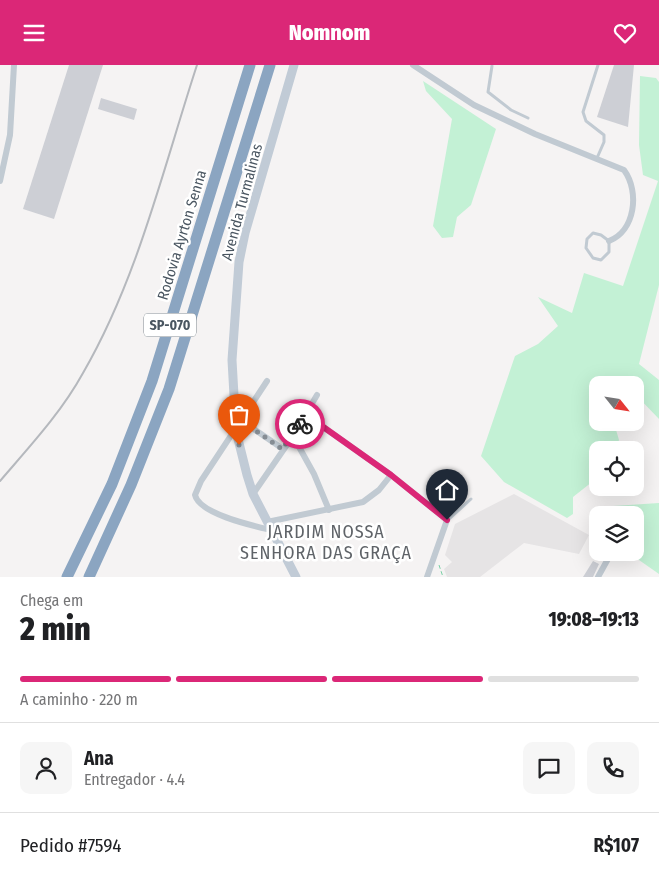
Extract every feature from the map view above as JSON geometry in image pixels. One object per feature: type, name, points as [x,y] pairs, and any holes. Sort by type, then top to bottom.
[{"type":"highway","name":"Rodovia Ayrton Senna","points":[[67,577],[112,484],[152,381],[250,65]]},
{"type":"highway","name":"SP-070","points":[[89,577],[131,485],[169,389],[270,65]]},
{"type":"street","points":[[0,181],[10,135],[14,65]]},
{"type":"street","name":"Avenida Turmalinas","points":[[294,65],[250,215],[239,262],[232,360],[236,431],[253,494],[296,577]]},
{"type":"street","points":[[413,65],[474,105],[535,134],[624,170],[632,192],[632,209],[627,225],[620,236],[608,241]]},
{"type":"street","points":[[267,381],[236,431],[201,481],[197,489],[196,499],[211,510],[241,522],[269,526],[363,502],[379,490],[391,475]]},
{"type":"street","points":[[253,494],[282,449],[293,436],[317,395]]},
{"type":"street","points":[[305,414],[391,475],[447,520],[427,577]]},
{"type":"street","points":[[242,421],[282,449]]},
{"type":"street","points":[[293,436],[314,473],[329,510]]},
{"type":"street","points":[[598,577],[607,561]]},
{"type":"lane","points":[[597,159],[604,142],[604,135],[586,121],[583,112],[598,65]]},
{"type":"lane","points":[[492,66],[488,92],[511,110],[528,118]]},
{"type":"lane","points":[[593,233],[601,235],[608,241],[609,252],[604,259],[597,260],[588,252],[586,242],[593,233]]},
{"type":"lane","points":[[447,520],[471,499]]},
{"type":"path","points":[[435,555],[442,577]]},
{"type":"shaded area","points":[[514,494],[589,535],[579,554],[524,543],[480,577],[447,577],[444,569],[452,562],[445,555],[455,524]]},
{"type":"green space","points":[[640,76],[656,78],[659,82],[659,285],[639,364],[659,380],[659,419],[644,403],[644,376],[589,376],[589,431],[616,431],[619,440],[589,441],[589,484],[573,497],[573,514],[567,518],[504,482],[481,456],[515,356],[538,344],[558,326],[538,297],[572,313],[584,273],[623,286],[658,181],[643,175],[639,145]]},
{"type":"green space","points":[[423,81],[496,129],[471,205],[457,217],[453,237],[442,238],[433,226],[452,119],[426,91]]},
{"type":"green space","points":[[659,503],[659,574],[640,561],[644,561],[644,506],[613,506]]},
{"type":"building","points":[[69,65],[103,65],[54,219],[23,209]]},
{"type":"building","points":[[614,65],[634,65],[628,127],[597,117]]},
{"type":"building","points":[[101,98],[137,109],[134,120],[98,109]]},
{"type":"building","points":[[593,561],[599,564],[593,577],[583,577]]},
{"type":"railway","points":[[0,481],[65,402],[102,337],[119,299],[148,222],[197,65]]},
{"type":"way so far","points":[[239,445],[236,431],[242,421],[282,449],[300,424]]},
{"type":"district","name":"JARDIM NOSSA SENHORA DAS GRAÇA","points":[[326,542]]},
{"type":"route","points":[[300,424],[305,414],[391,475],[447,520]]}]
